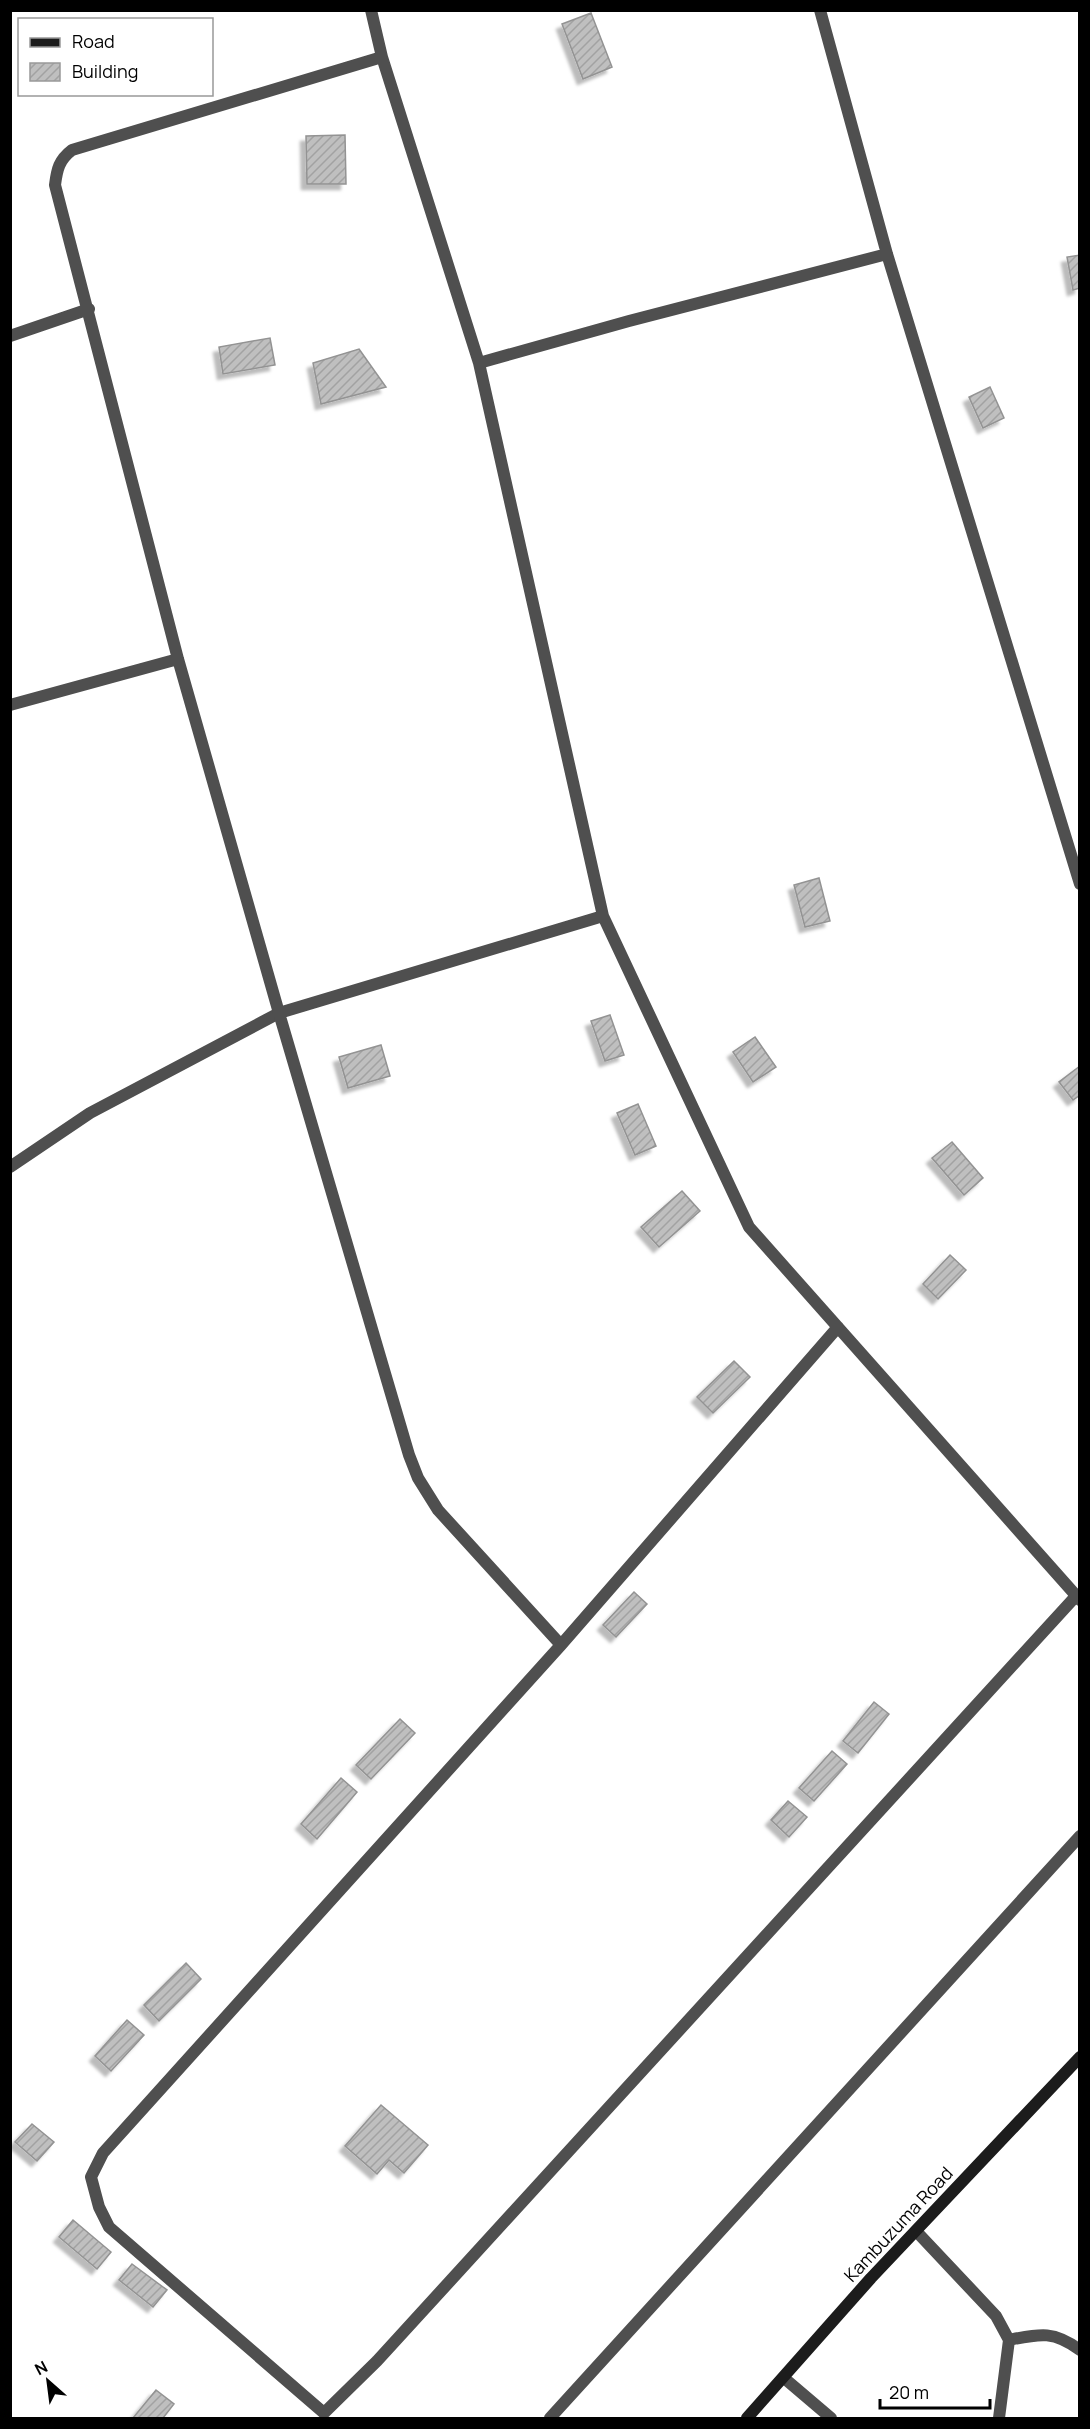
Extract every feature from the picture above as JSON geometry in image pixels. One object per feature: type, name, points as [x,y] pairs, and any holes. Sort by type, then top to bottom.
[{"type":"main road","name":"Kambuzuma Road","points":[[747,2418],[871,2278],[1080,2057]]},
{"type":"street","points":[[371,10],[382,57],[479,363],[603,916],[749,1227],[838,1327],[1078,1598],[377,2361],[324,2413],[109,2227],[99,2207],[91,2177],[103,2153],[561,1645],[838,1327]]},
{"type":"street","points":[[820,10],[887,254],[1080,884]]},
{"type":"street","points":[[382,57],[72,150],[64,156],[58,166],[56,185],[178,659],[400,1426],[418,1478],[438,1510],[561,1645]]},
{"type":"street","points":[[479,363],[629,321],[887,254]]},
{"type":"street","points":[[10,336],[89,309]]},
{"type":"street","points":[[10,705],[178,659]]},
{"type":"street","points":[[10,1167],[90,1113],[279,1013],[603,916]]},
{"type":"street","points":[[550,2418],[1080,1836]]},
{"type":"street","points":[[916,2231],[996,2316],[1009,2340],[999,2418]]},
{"type":"street","points":[[1009,2340],[1043,2334],[1067,2340],[1080,2349]]},
{"type":"street","points":[[784,2378],[831,2418]]},
{"type":"building","points":[[591,13],[612,67],[583,79],[562,24]]},
{"type":"building","points":[[345,135],[346,184],[307,184],[306,136]]},
{"type":"building","points":[[1080,255],[1080,288],[1073,290],[1067,257]]},
{"type":"building","points":[[270,338],[275,365],[223,374],[219,347]]},
{"type":"building","points":[[359,349],[386,387],[321,404],[313,363]]},
{"type":"building","points":[[990,387],[1004,418],[983,428],[969,397]]},
{"type":"building","points":[[819,878],[830,921],[805,927],[794,885]]},
{"type":"building","points":[[610,1015],[624,1055],[605,1061],[591,1021]]},
{"type":"building","points":[[755,1037],[776,1067],[753,1082],[733,1052]]},
{"type":"building","points":[[381,1045],[390,1076],[348,1088],[339,1057]]},
{"type":"building","points":[[1080,1066],[1080,1095],[1073,1100],[1059,1082]]},
{"type":"building","points":[[638,1104],[656,1146],[635,1155],[617,1113]]},
{"type":"building","points":[[952,1142],[983,1178],[964,1195],[932,1158]]},
{"type":"building","points":[[682,1191],[700,1211],[659,1247],[641,1227]]},
{"type":"building","points":[[950,1255],[966,1270],[938,1299],[923,1284]]},
{"type":"building","points":[[734,1361],[750,1377],[713,1413],[697,1397]]},
{"type":"building","points":[[634,1592],[647,1604],[616,1637],[603,1625]]},
{"type":"building","points":[[874,1702],[889,1714],[858,1753],[843,1741]]},
{"type":"building","points":[[400,1719],[415,1733],[371,1779],[356,1765]]},
{"type":"building","points":[[832,1751],[847,1764],[814,1801],[799,1788]]},
{"type":"building","points":[[341,1778],[357,1792],[317,1839],[301,1824]]},
{"type":"building","points":[[788,1801],[807,1817],[789,1837],[771,1820]]},
{"type":"building","points":[[186,1963],[201,1979],[159,2021],[144,2005]]},
{"type":"building","points":[[127,2020],[144,2035],[111,2071],[95,2056]]},
{"type":"building","points":[[381,2105],[428,2145],[404,2173],[389,2160],[377,2174],[345,2146]]},
{"type":"building","points":[[32,2124],[54,2142],[37,2161],[15,2142]]},
{"type":"building","points":[[73,2220],[111,2252],[97,2269],[59,2237]]},
{"type":"building","points":[[132,2264],[167,2290],[153,2307],[119,2280]]},
{"type":"building","points":[[156,2390],[174,2404],[163,2418],[133,2418]]}]
